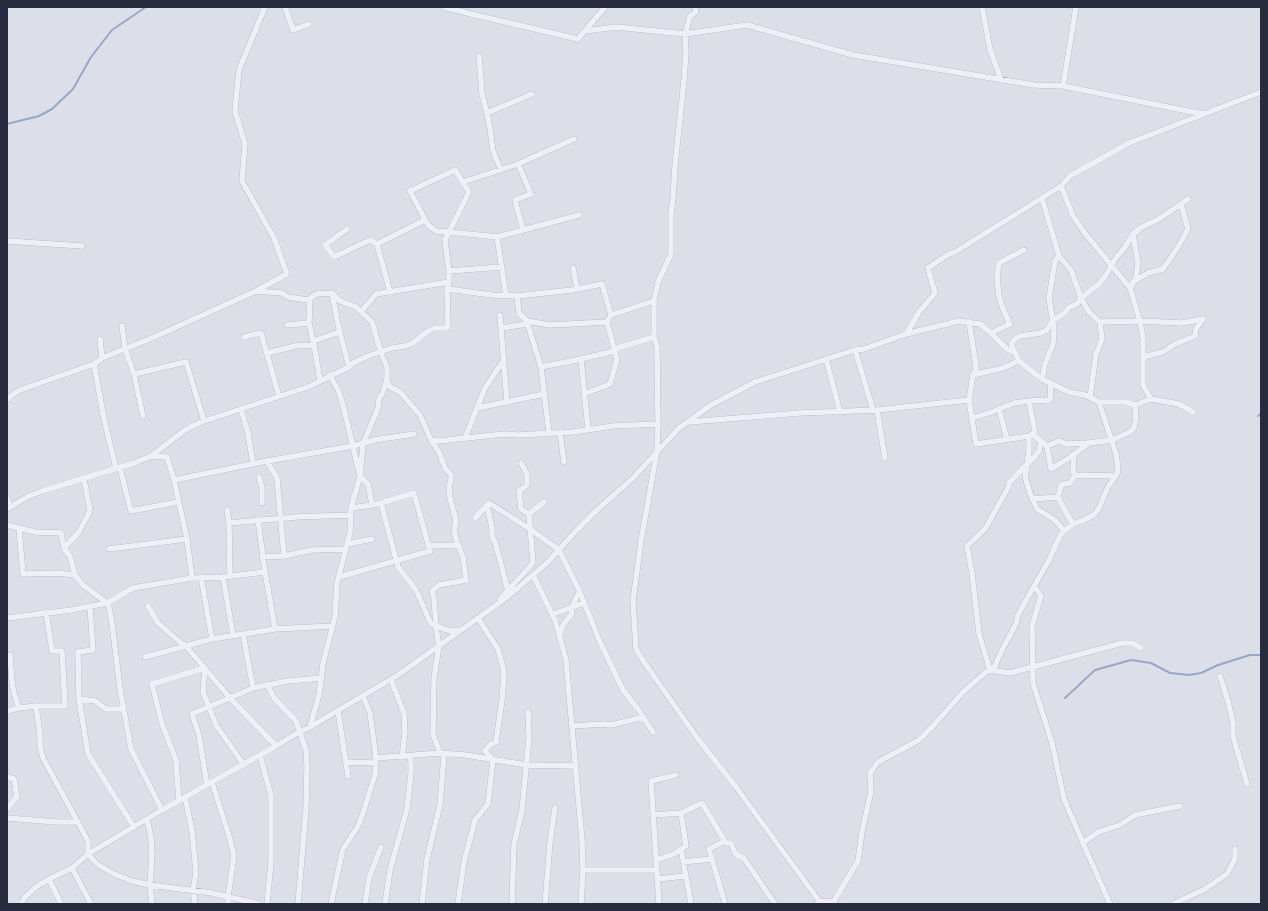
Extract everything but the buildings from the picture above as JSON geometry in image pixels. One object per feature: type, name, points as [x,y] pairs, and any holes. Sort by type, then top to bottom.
[{"type":"street","points":[[7,400],[20,390],[94,364],[102,358],[126,349],[256,291],[287,274],[274,238],[242,181],[245,144],[235,111],[239,70],[265,7]]},
{"type":"street","points":[[285,7],[293,30],[309,24]]},
{"type":"street","points":[[444,7],[475,16],[578,39],[605,7]]},
{"type":"street","points":[[696,7],[695,13],[690,16],[685,34],[686,53],[684,80],[675,166],[674,198],[671,213],[671,254],[658,282],[654,301],[654,337],[657,346],[657,452],[641,541],[633,601],[636,649],[698,739],[736,787],[819,903],[834,903],[858,861],[862,831],[871,792],[870,773],[878,762],[919,740],[963,692],[986,672],[992,669],[997,662],[1016,624],[1018,616],[1048,562],[1060,536],[1073,524],[1095,514],[1100,508],[1108,487],[1115,476],[1118,468],[1118,462],[1099,402]]},
{"type":"street","points":[[982,7],[990,49],[1001,80]]},
{"type":"street","points":[[1063,86],[1076,7]]},
{"type":"street","points":[[585,31],[616,27],[685,34],[746,25],[853,54],[1001,80],[1034,85],[1063,86],[1203,114]]},
{"type":"street","points":[[479,56],[482,94],[490,128],[493,151],[501,170]]},
{"type":"street","points":[[906,334],[918,312],[934,293],[928,268],[947,255],[955,252],[1061,186],[1070,176],[1129,143],[1261,92]]},
{"type":"street","points":[[487,113],[532,94]]},
{"type":"street","points":[[463,182],[518,164],[574,139]]},
{"type":"street","points":[[518,164],[531,194],[515,200],[523,230]]},
{"type":"street","points":[[7,497],[8,508],[27,497],[84,478],[118,469],[151,456],[185,430],[204,421],[308,387],[368,356],[413,343],[428,331],[435,328],[447,328],[447,289],[450,281],[445,240],[449,232],[469,192],[456,170],[410,191],[428,225],[436,231],[449,232],[497,237],[579,215]]},
{"type":"street","points":[[1061,186],[1073,216],[1084,232],[1130,288],[1140,321],[1143,338],[1143,385],[1151,399]]},
{"type":"street","points":[[1042,198],[1060,256],[1071,270],[1081,298],[1089,312],[1100,322],[1102,339],[1096,354],[1090,397]]},
{"type":"street","points":[[1188,200],[1159,219],[1142,227],[1133,234],[1096,288],[1081,298],[1077,304],[1068,308],[1065,313],[1053,321],[1047,330],[1041,333],[1017,337],[1012,344],[1019,361],[1042,379],[1069,392],[1085,395],[1099,402],[1125,402],[1135,406],[1151,399],[1179,404],[1193,412]]},
{"type":"street","points":[[1133,282],[1148,273],[1163,269],[1178,247],[1188,229],[1181,204]]},
{"type":"street","points":[[378,244],[425,220]]},
{"type":"street","points":[[347,229],[325,245],[334,257],[370,240],[378,244],[390,292]]},
{"type":"street","points":[[1130,288],[1136,278],[1138,263],[1133,234]]},
{"type":"street","points":[[497,237],[506,296]]},
{"type":"street","points":[[7,241],[82,246]]},
{"type":"street","points":[[991,333],[1010,324],[999,296],[999,264],[1024,250]]},
{"type":"street","points":[[1042,379],[1045,364],[1053,344],[1054,329],[1049,298],[1055,261],[1060,256]]},
{"type":"street","points":[[449,271],[502,267]]},
{"type":"street","points":[[573,268],[577,289]]},
{"type":"street","points":[[361,312],[376,294],[449,282]]},
{"type":"street","points":[[447,289],[492,295],[517,296],[577,289],[602,284],[611,315]]},
{"type":"street","points":[[256,291],[282,293],[288,297],[308,300],[316,294],[332,293],[340,301],[356,307],[372,322],[381,353],[387,367],[387,380],[384,392],[379,399],[378,408],[363,444],[360,476],[351,508],[350,533],[337,583],[335,617],[323,663],[320,695],[310,727]]},
{"type":"street","points":[[332,293],[349,367]]},
{"type":"street","points":[[517,296],[519,313],[527,322],[541,367],[548,433]]},
{"type":"street","points":[[310,299],[309,324],[320,381]]},
{"type":"street","points":[[584,394],[610,384],[617,360],[607,322],[611,315],[654,301]]},
{"type":"street","points":[[500,315],[507,402]]},
{"type":"street","points":[[1100,322],[1140,321],[1182,324],[1203,319],[1196,329],[1195,336],[1175,344],[1163,352],[1143,358]]},
{"type":"street","points":[[501,328],[528,321],[550,325],[607,322]]},
{"type":"street","points":[[21,904],[25,897],[36,886],[72,868],[88,854],[162,810],[244,765],[390,680],[462,630],[506,598],[534,575],[598,510],[633,478],[679,428],[711,405],[755,382],[906,334],[959,321],[980,324],[1007,349],[1014,352]]},
{"type":"street","points":[[969,322],[976,366],[969,400],[976,444],[1030,435],[1035,432],[1029,401]]},
{"type":"street","points":[[287,325],[309,324]]},
{"type":"street","points":[[122,326],[126,349],[134,374],[143,416]]},
{"type":"street","points":[[267,353],[313,343],[340,332]]},
{"type":"street","points":[[244,337],[261,333],[279,396]]},
{"type":"street","points":[[541,367],[582,359],[654,337]]},
{"type":"street","points":[[100,339],[102,358]]},
{"type":"street","points":[[855,350],[875,410],[885,458]]},
{"type":"street","points":[[582,359],[588,429]]},
{"type":"street","points":[[826,359],[840,412]]},
{"type":"street","points":[[465,438],[485,388],[503,361]]},
{"type":"street","points":[[973,375],[1003,368],[1019,361]]},
{"type":"street","points":[[134,374],[186,362],[204,421]]},
{"type":"street","points":[[94,364],[103,414],[131,511],[178,502]]},
{"type":"street","points":[[330,375],[339,392],[349,426],[360,476],[368,484],[372,505]]},
{"type":"street","points":[[387,380],[390,387],[400,392],[420,415],[431,440],[439,452],[445,468],[451,475],[449,486],[450,498],[456,521],[454,531],[462,557],[466,580],[439,585],[432,591],[439,646],[434,678],[433,734],[442,754],[440,805],[438,820],[427,859],[422,904]]},
{"type":"street","points":[[973,418],[1014,403],[1050,400],[1051,383]]},
{"type":"street","points":[[477,408],[544,394]]},
{"type":"street","points":[[688,422],[800,413],[875,410],[969,400]]},
{"type":"street","points":[[1047,446],[1059,441],[1066,444],[1112,440],[1130,432],[1134,428],[1136,418],[1135,406]]},
{"type":"street","points":[[240,409],[248,433],[253,464]]},
{"type":"street","points":[[999,409],[1007,439]]},
{"type":"street","points":[[431,440],[438,441],[504,434],[518,435],[573,432],[613,426],[658,424]]},
{"type":"street","points":[[560,432],[564,462]]},
{"type":"street","points":[[174,480],[267,461],[363,444],[374,440],[414,434]]},
{"type":"street","points":[[1030,435],[1047,446],[1051,469],[1089,443]]},
{"type":"street","points":[[1030,435],[1025,477],[1032,499],[1037,509],[1055,520],[1064,531]]},
{"type":"street","points":[[990,670],[979,634],[972,572],[967,546],[985,529],[1008,488],[1009,483],[1027,466],[1039,451],[1041,441]]},
{"type":"street","points":[[1074,454],[1073,472],[1075,475]]},
{"type":"street","points":[[151,456],[167,457],[174,480],[187,539],[192,578]]},
{"type":"street","points":[[267,461],[277,478],[284,556]]},
{"type":"street","points":[[521,463],[527,474],[527,485],[519,491],[521,509],[529,514]]},
{"type":"street","points":[[1075,475],[1115,476]]},
{"type":"street","points":[[1073,524],[1062,507],[1058,497],[1061,485],[1070,483],[1075,475]]},
{"type":"street","points":[[259,477],[262,487],[262,503]]},
{"type":"street","points":[[64,548],[79,532],[90,512],[84,478]]},
{"type":"street","points":[[339,577],[430,552],[414,493],[381,503],[351,508]]},
{"type":"street","points":[[1032,499],[1058,497]]},
{"type":"street","points":[[529,514],[544,502]]},
{"type":"street","points":[[381,503],[398,567],[416,590],[431,624],[450,631],[462,630]]},
{"type":"street","points":[[475,518],[489,503],[530,529],[559,550],[580,591],[600,642],[623,690],[644,717],[653,732]]},
{"type":"street","points":[[487,505],[492,528],[492,537],[495,542],[508,591]]},
{"type":"street","points":[[227,510],[229,523],[230,576]]},
{"type":"street","points":[[485,613],[508,591],[532,563],[529,514]]},
{"type":"street","points":[[229,523],[281,518],[350,515]]},
{"type":"street","points":[[258,520],[262,557],[275,630]]},
{"type":"street","points":[[7,524],[35,532],[61,533],[64,548],[70,556],[76,575],[83,584],[107,602],[112,623],[120,689],[131,749],[162,810]]},
{"type":"street","points":[[19,528],[23,574],[57,573],[76,575]]},
{"type":"street","points":[[109,549],[187,539]]},
{"type":"street","points":[[262,557],[284,556],[312,550],[346,546],[372,539]]},
{"type":"street","points":[[428,546],[458,546]]},
{"type":"street","points":[[7,618],[90,606],[107,602],[133,588],[192,578],[223,577],[265,572]]},
{"type":"street","points":[[534,575],[553,614],[566,660],[582,840],[583,870],[581,904]]},
{"type":"street","points":[[201,577],[212,639]]},
{"type":"street","points":[[223,577],[233,635]]},
{"type":"street","points":[[1034,586],[1041,596],[1032,626],[1033,683],[1052,742],[1064,799],[1110,904]]},
{"type":"street","points":[[560,635],[563,625],[571,616],[572,608],[580,591]]},
{"type":"street","points":[[553,614],[584,603]]},
{"type":"street","points":[[90,606],[93,650],[78,652],[79,699],[88,754],[134,827]]},
{"type":"street","points":[[148,606],[158,623],[186,646],[230,698],[276,746]]},
{"type":"street","points":[[7,711],[36,706],[65,706],[62,651],[52,651],[46,612]]},
{"type":"street","points":[[458,904],[464,862],[475,820],[488,804],[493,760],[485,751],[491,744],[496,742],[504,672],[498,649],[478,618]]},
{"type":"street","points":[[145,657],[212,639],[233,635],[332,626]]},
{"type":"street","points":[[243,634],[253,688]]},
{"type":"street","points":[[990,670],[1010,672],[1032,668],[1085,652],[1122,643],[1132,643],[1140,648]]},
{"type":"street","points":[[7,656],[10,655],[9,678],[19,708]]},
{"type":"street","points":[[205,668],[203,692],[216,725],[244,765]]},
{"type":"street","points":[[179,801],[176,760],[162,724],[152,684],[205,668]]},
{"type":"street","points":[[1220,676],[1234,724],[1233,736],[1247,784]]},
{"type":"street","points":[[228,904],[234,855],[229,836],[210,784],[199,735],[192,714],[253,688],[288,681],[322,678]]},
{"type":"street","points":[[390,680],[404,713],[405,733],[402,756]]},
{"type":"street","points":[[268,686],[274,698],[296,721],[306,750],[306,809],[298,904]]},
{"type":"street","points":[[331,904],[343,849],[357,828],[375,776],[376,760],[370,713],[363,696]]},
{"type":"street","points":[[79,699],[95,701],[106,709],[123,708]]},
{"type":"street","points":[[36,706],[40,746],[43,758],[88,841],[88,854],[97,864],[114,874],[132,881],[150,885],[212,893],[260,904]]},
{"type":"street","points":[[338,711],[348,776]]},
{"type":"street","points":[[512,904],[514,844],[522,810],[527,765],[529,738],[528,712]]},
{"type":"street","points":[[572,726],[603,724],[611,725],[644,717]]},
{"type":"street","points":[[346,762],[376,760],[402,756],[442,754],[465,755],[527,765],[576,766]]},
{"type":"street","points":[[260,755],[271,796],[271,862],[267,904]]},
{"type":"street","points":[[386,904],[390,870],[407,809],[411,773],[411,761],[409,756]]},
{"type":"street","points":[[659,904],[651,781],[676,775]]},
{"type":"street","points":[[7,777],[14,779],[17,796],[7,809]]},
{"type":"street","points":[[185,797],[194,845],[196,872],[194,891],[195,904]]},
{"type":"street","points":[[653,815],[681,813],[702,803],[726,843],[731,843],[735,853],[740,857],[743,857],[775,904]]},
{"type":"street","points":[[1083,842],[1098,832],[1120,825],[1135,815],[1180,806]]},
{"type":"street","points":[[545,904],[550,842],[555,808]]},
{"type":"street","points":[[656,860],[674,854],[686,846],[681,813]]},
{"type":"street","points":[[7,818],[56,822],[78,822]]},
{"type":"street","points":[[147,819],[151,838],[152,854],[150,885],[152,904]]},
{"type":"street","points":[[725,841],[709,848],[725,904]]},
{"type":"street","points":[[365,904],[369,878],[381,847]]},
{"type":"street","points":[[681,849],[691,904]]},
{"type":"street","points":[[1172,904],[1205,889],[1227,874],[1235,859],[1234,849]]},
{"type":"street","points":[[683,862],[712,859]]},
{"type":"street","points":[[72,868],[91,904]]},
{"type":"street","points":[[583,870],[657,870]]},
{"type":"street","points":[[657,879],[685,876]]},
{"type":"street","points":[[49,879],[60,904]]},
{"type":"waterway","points":[[7,124],[39,116],[52,109],[73,89],[91,57],[112,30],[146,7]]},
{"type":"waterway","points":[[1065,698],[1095,670],[1131,660],[1151,663],[1170,673],[1189,675],[1201,673],[1218,665],[1250,655],[1261,655]]}]
